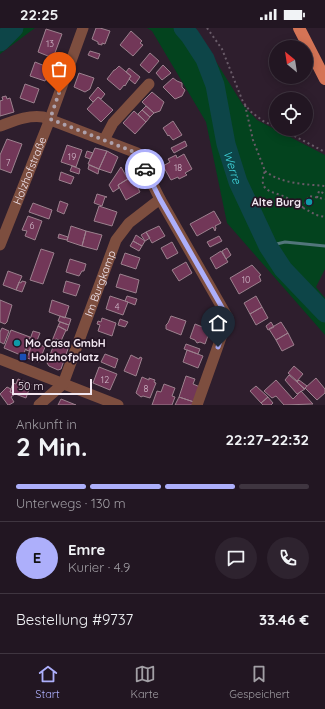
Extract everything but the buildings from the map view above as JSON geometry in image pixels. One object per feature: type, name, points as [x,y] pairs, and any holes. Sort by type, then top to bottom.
[{"type":"main road","points":[[299,28],[325,79]]},
{"type":"street","name":"Holzhofstraße","points":[[0,245],[50,119],[83,28]]},
{"type":"street","points":[[104,140],[113,123],[149,84]]},
{"type":"street","points":[[0,126],[15,120],[33,116],[50,119],[137,153],[160,199],[228,318],[197,405]]},
{"type":"street","name":"Im Burgkamp","points":[[63,384],[116,240],[129,223],[160,199]]},
{"type":"street","points":[[0,359],[118,405]]},
{"type":"street","points":[[39,405],[63,384]]},
{"type":"path","points":[[207,28],[222,49],[245,105],[253,140],[265,170],[272,176],[280,179],[301,184],[325,186]]},
{"type":"path","points":[[245,105],[250,111],[269,124]]},
{"type":"path","points":[[294,136],[325,152]]},
{"type":"path","points":[[265,170],[262,178],[264,187],[272,193],[288,198],[316,216],[325,217]]},
{"type":"path","points":[[317,198],[319,191],[325,194]]},
{"type":"path","points":[[302,208],[309,196],[325,199]]},
{"type":"green space","points":[[0,28],[35,28],[0,54]]},
{"type":"green space","points":[[147,28],[195,28],[243,105],[257,120],[269,126],[269,136],[288,136],[325,155],[325,269],[316,287],[325,298],[325,335],[227,223],[206,122],[152,31]]},
{"type":"waterway","name":"Werre","points":[[0,42],[14,28]]},
{"type":"waterway","name":"Werre","points":[[183,28],[205,59],[215,85],[226,144],[238,182],[268,246],[283,269],[325,313]]},
{"type":"waterway","points":[[268,246],[285,242],[325,246]]},
{"type":"way so far","points":[[59,93],[50,119],[137,153],[145,169]]},
{"type":"place","name":"Alte Burg","points":[[309,202]]},
{"type":"place","name":"Mo Casa GmbH","points":[[17,343]]},
{"type":"place","name":"Holzhofplatz","points":[[23,357]]},
{"type":"route","points":[[145,169],[160,199],[228,318],[218,347]]}]
